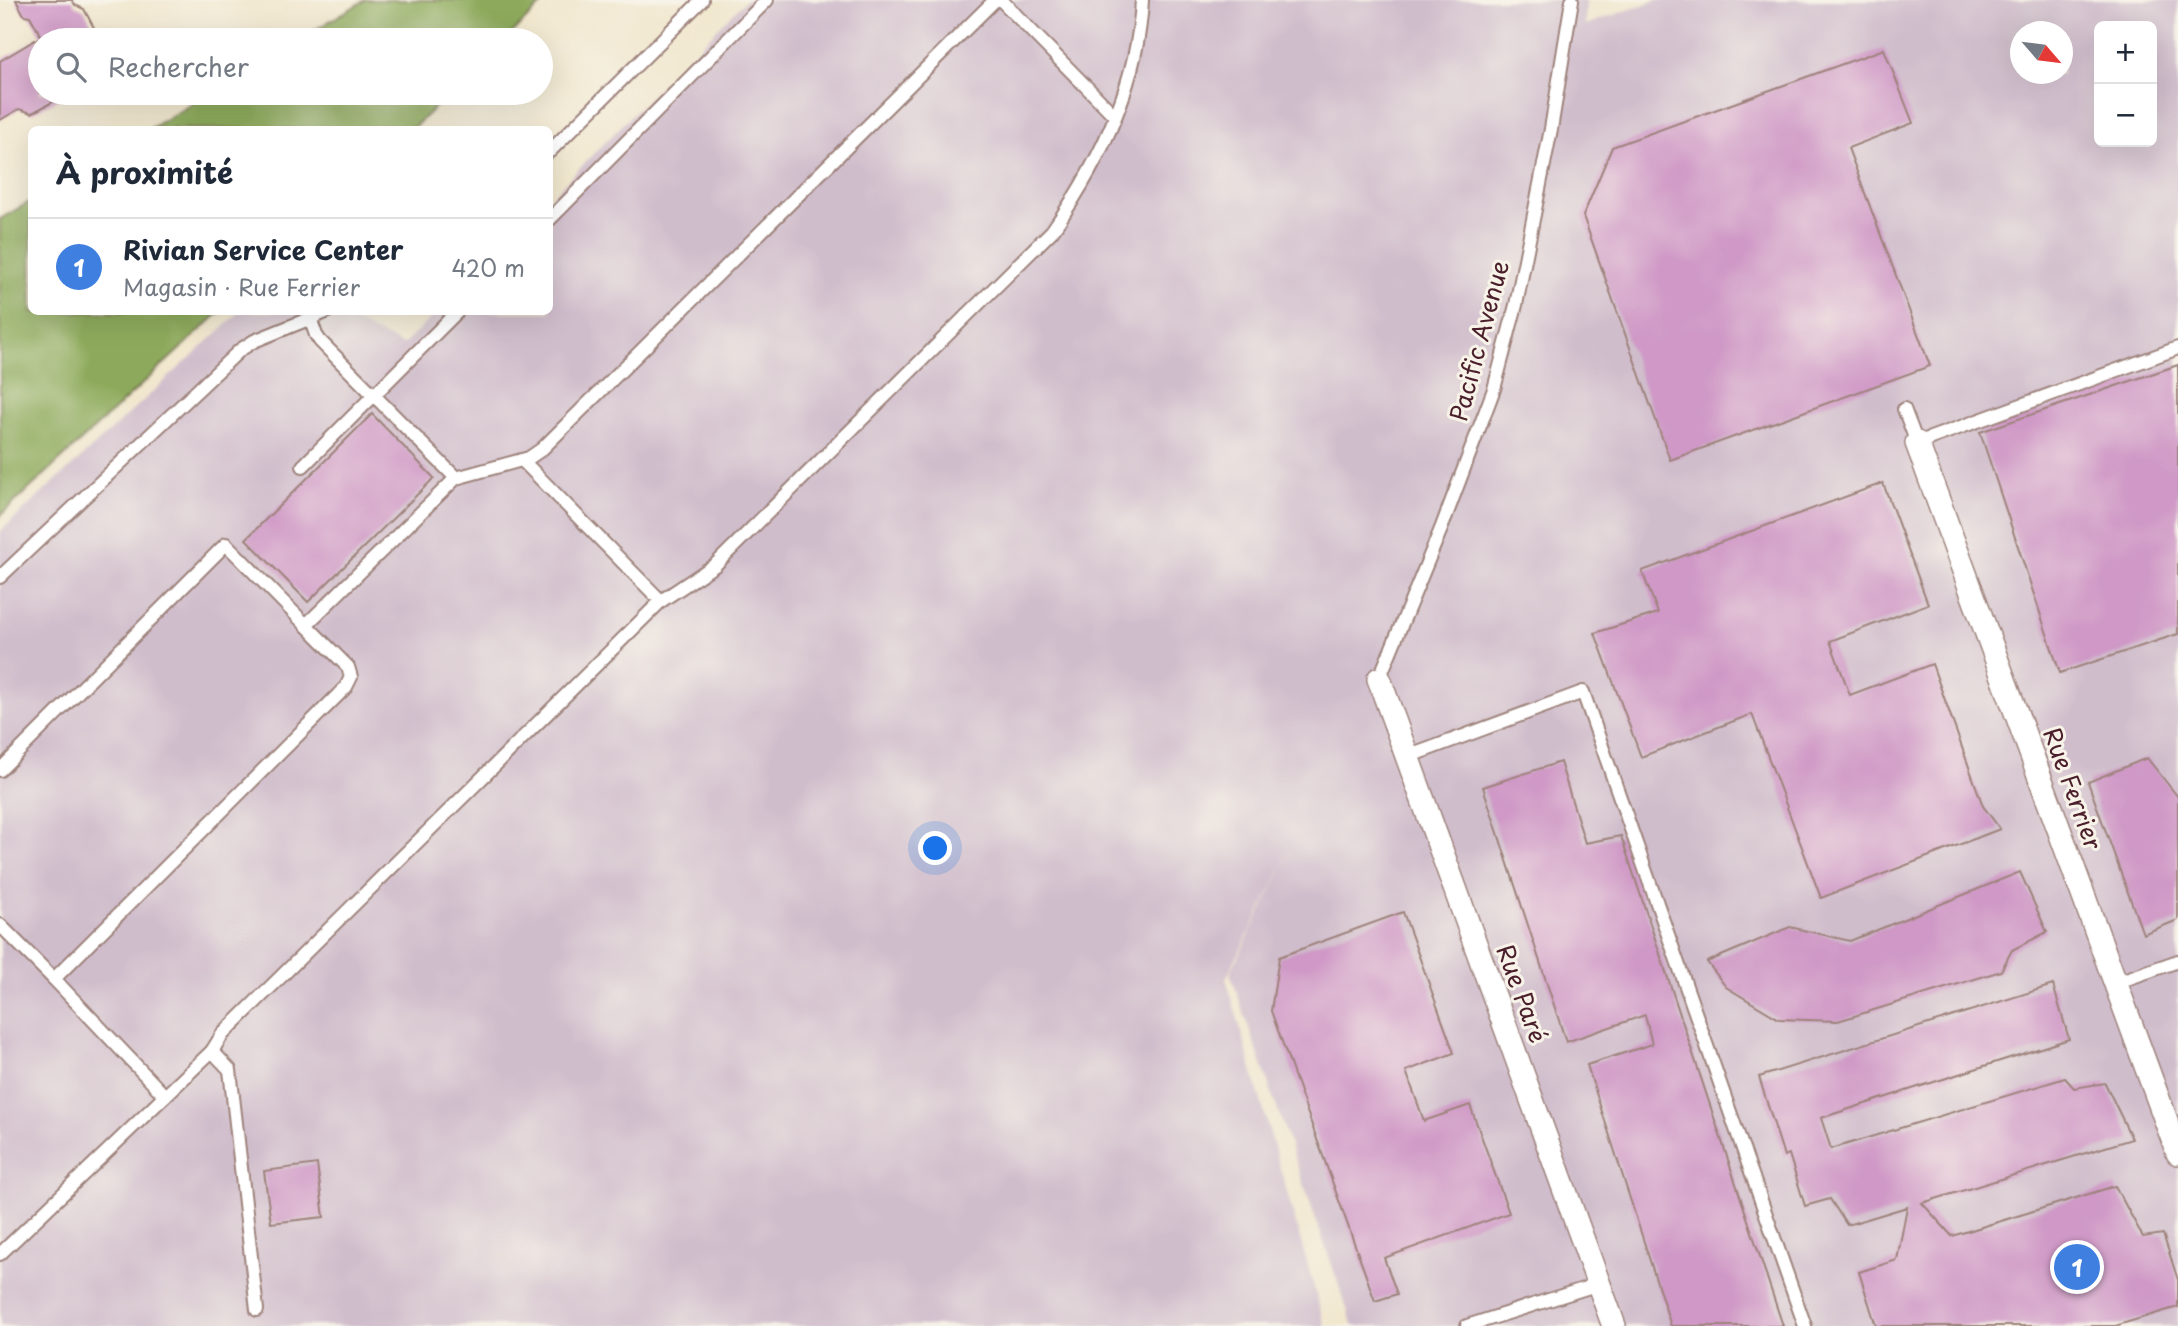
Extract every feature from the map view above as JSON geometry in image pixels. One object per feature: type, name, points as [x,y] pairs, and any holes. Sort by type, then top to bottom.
[{"type":"street","name":"Rue Ferrier","points":[[1917,443],[2178,1153]]},
{"type":"street","name":"Rue Paré","points":[[1379,679],[1614,1326]]},
{"type":"lane","points":[[553,148],[702,0]]},
{"type":"lane","points":[[553,216],[767,0]]},
{"type":"lane","points":[[306,625],[456,478],[522,460],[542,449],[995,0]]},
{"type":"lane","points":[[1001,0],[1115,116]]},
{"type":"lane","points":[[0,1254],[212,1051],[222,1035],[661,601],[715,565],[1052,231],[1080,190],[1105,143],[1126,85],[1135,49],[1142,0]]},
{"type":"lane","name":"Pacific Avenue","points":[[1379,679],[1441,529],[1494,389],[1516,305],[1551,129],[1572,0]]},
{"type":"lane","points":[[0,577],[240,350],[254,341],[318,315]]},
{"type":"lane","points":[[303,466],[454,315]]},
{"type":"lane","points":[[310,318],[320,341],[456,478]]},
{"type":"lane","points":[[1904,409],[1917,443],[2178,348]]},
{"type":"lane","points":[[522,460],[661,601]]},
{"type":"lane","points":[[0,770],[226,544],[348,667],[351,677],[346,687],[54,979]]},
{"type":"lane","points":[[1407,757],[1583,692],[1805,1326]]},
{"type":"lane","points":[[0,925],[165,1096]]},
{"type":"lane","points":[[2115,983],[2178,961]]},
{"type":"lane","points":[[212,1051],[230,1070],[257,1310]]},
{"type":"lane","points":[[1467,1326],[1599,1284]]},
{"type":"shaded area","points":[[746,0],[1586,0],[1585,25],[1657,0],[2178,0],[2178,1326],[1353,1326],[1230,973],[1300,833],[1226,978],[1325,1326],[0,1326],[0,532],[237,315],[339,315],[403,345],[434,315],[553,315],[553,195]]},
{"type":"green space","points":[[365,0],[546,0],[517,28],[318,28]]},
{"type":"green space","points":[[190,105],[437,105],[415,126],[154,126]]},
{"type":"green space","points":[[28,203],[28,315],[217,315],[0,516],[0,219]]},
{"type":"building","points":[[16,0],[72,0],[75,5],[84,9],[94,28],[36,28],[30,16],[24,15]]},
{"type":"building","points":[[28,44],[28,105],[47,105],[32,113],[19,109],[0,120],[0,61]]},
{"type":"building","points":[[1884,49],[1913,123],[1848,148],[1930,366],[1670,460],[1583,216],[1612,147]]},
{"type":"building","points":[[2178,365],[2178,634],[2060,673],[1980,432]]},
{"type":"building","points":[[372,414],[434,478],[308,602],[246,539]]},
{"type":"building","points":[[1883,483],[1928,604],[1830,641],[1850,695],[1932,664],[1983,806],[2000,829],[1821,898],[1752,714],[1641,757],[1595,633],[1658,613],[1642,571]]},
{"type":"building","points":[[2147,758],[2178,797],[2178,920],[2143,934],[2088,782]]},
{"type":"building","points":[[1560,762],[1585,843],[1621,836],[1783,1326],[1671,1326],[1587,1065],[1652,1044],[1645,1015],[1566,1042],[1483,787]]},
{"type":"building","points":[[2020,872],[2047,932],[2012,950],[2001,971],[1838,1021],[1779,1019],[1726,987],[1707,962],[1790,927],[1850,941]]},
{"type":"building","points":[[1403,912],[1454,1053],[1406,1071],[1424,1121],[1470,1105],[1509,1213],[1384,1258],[1397,1294],[1375,1301],[1271,1011],[1279,957]]},
{"type":"building","points":[[2053,985],[2069,1039],[1821,1118],[1831,1149],[2065,1078],[2074,1088],[2105,1083],[2132,1139],[1922,1203],[1952,1236],[2115,1186],[2143,1237],[2163,1234],[2178,1280],[2178,1307],[2115,1326],[1876,1326],[1859,1272],[1897,1260],[1907,1207],[1847,1225],[1830,1199],[1805,1206],[1789,1154],[1784,1156],[1759,1077]]},
{"type":"building","points":[[317,1164],[324,1217],[271,1223],[264,1171]]},
{"type":"place","name":"Rivian Service Center","points":[[2077,1267]]}]
